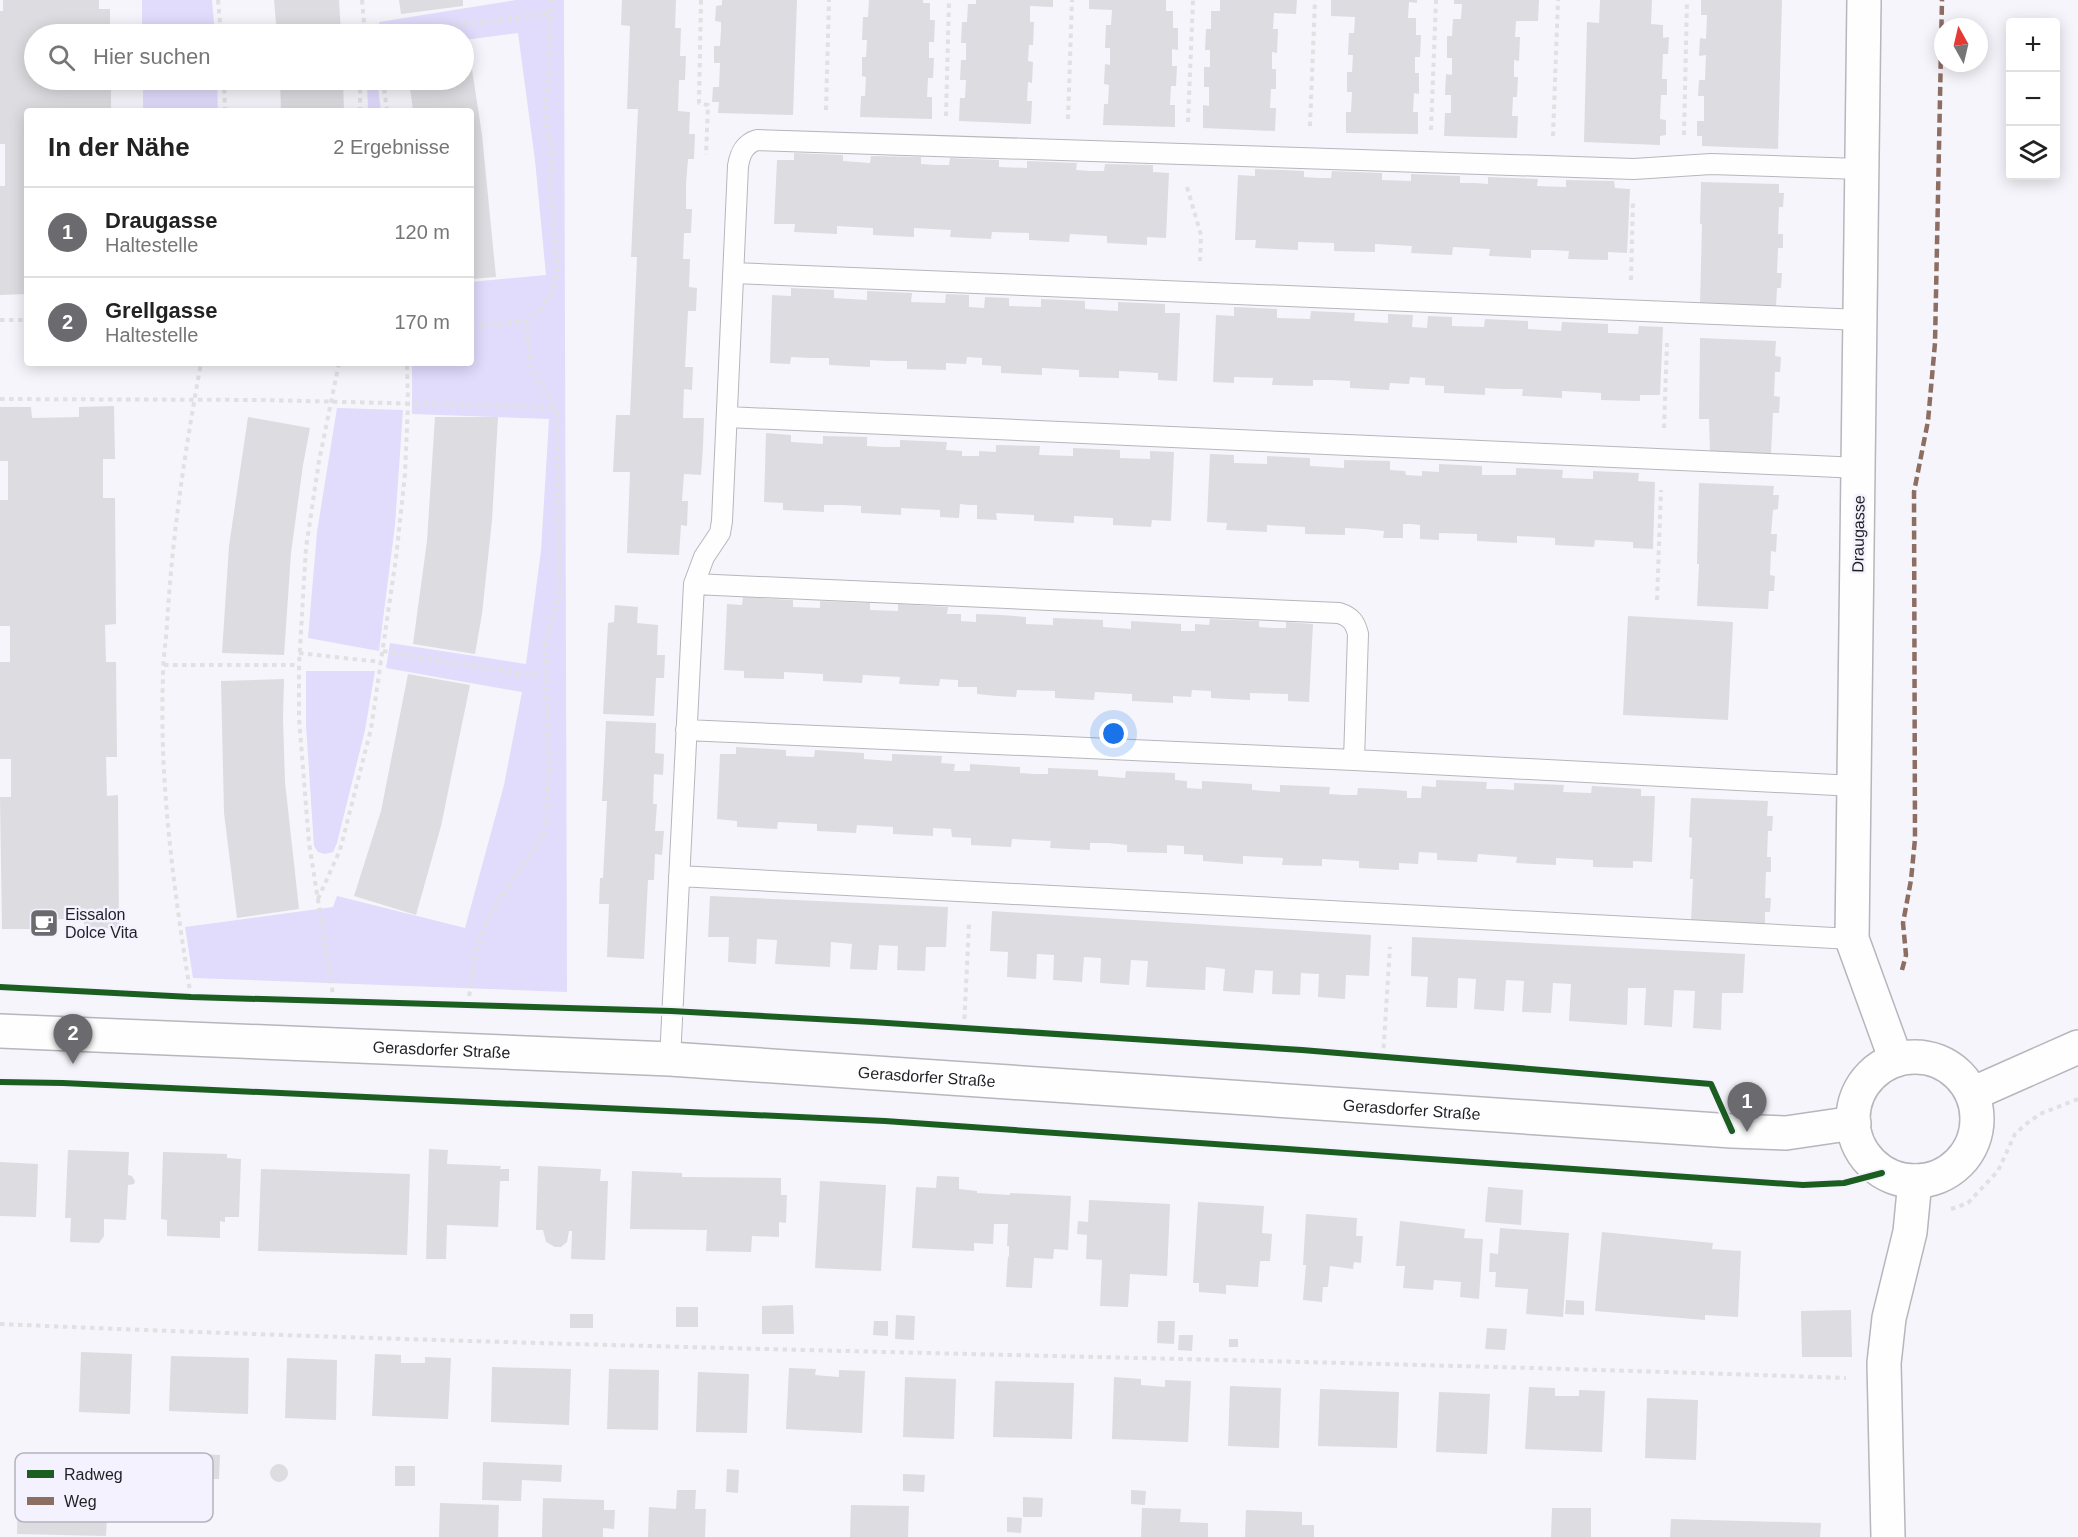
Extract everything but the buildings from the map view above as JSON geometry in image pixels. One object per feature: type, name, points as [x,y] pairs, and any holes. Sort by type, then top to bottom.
[{"type":"main road","name":"Draugasse","points":[[1864,0],[1860,169],[1861,320],[1852,939],[1896,1060]]},
{"type":"main road","name":"Gerasdorfer Straße","points":[[0,1030],[670,1059],[1740,1132],[1786,1133],[1854,1123]]},
{"type":"main road","points":[[1971,1094],[2078,1047]]},
{"type":"main road","points":[[1911,1057],[1943,1063],[1960,1076],[1968,1085],[1971,1094],[1976,1106],[1975,1137],[1971,1148],[1958,1166],[1932,1180],[1904,1181],[1882,1173],[1866,1158],[1855,1136],[1853,1112],[1858,1093],[1871,1075],[1896,1060],[1911,1057]]},
{"type":"main road","points":[[1888,1537],[1884,1363],[1889,1318],[1910,1232],[1915,1181]]},
{"type":"lane","points":[[670,1059],[694,584],[704,556],[720,533],[728,417],[738,166],[742,150],[747,144],[757,140],[1634,169],[1711,164],[1860,169]]},
{"type":"lane","points":[[734,273],[1861,320]]},
{"type":"lane","points":[[728,417],[1859,468]]},
{"type":"lane","points":[[694,584],[1339,613],[1349,617],[1356,624],[1358,634],[1354,760]]},
{"type":"lane","points":[[686,730],[1354,760],[1854,786]]},
{"type":"lane","points":[[679,876],[1852,939]]},
{"type":"path","points":[[218,0],[220,24]]},
{"type":"path","points":[[362,0],[365,24]]},
{"type":"path","points":[[474,326],[526,321],[541,308],[552,292],[558,272],[550,181],[552,156],[545,118],[549,77],[551,0]]},
{"type":"path","points":[[825,117],[829,0]]},
{"type":"path","points":[[945,120],[949,0]]},
{"type":"path","points":[[1068,125],[1072,0]]},
{"type":"path","points":[[1310,133],[1315,0]]},
{"type":"path","points":[[1431,134],[1436,0]]},
{"type":"path","points":[[1553,139],[1558,0]]},
{"type":"path","points":[[1683,141],[1687,0]]},
{"type":"path","points":[[467,24],[551,13]]},
{"type":"path","points":[[224,90],[225,108]]},
{"type":"path","points":[[360,90],[360,108]]},
{"type":"path","points":[[384,90],[387,108]]},
{"type":"path","points":[[1630,310],[1634,169]]},
{"type":"path","points":[[0,320],[24,320]]},
{"type":"path","points":[[468,1005],[474,959],[483,930],[501,897],[543,835],[546,820],[549,769],[544,672],[545,644],[557,609],[559,592],[558,413],[532,369],[526,321]]},
{"type":"path","points":[[191,997],[171,858],[164,746],[164,665],[176,520],[201,366]]},
{"type":"path","points":[[334,1001],[317,900],[304,792],[299,718],[299,665],[306,548],[338,366]]},
{"type":"path","points":[[317,900],[340,850],[371,729],[384,651],[405,474],[407,366]]},
{"type":"path","points":[[0,399],[408,403],[555,407]]},
{"type":"path","points":[[384,651],[524,675],[544,672]]},
{"type":"path","points":[[300,653],[381,662]]},
{"type":"path","points":[[164,665],[299,665]]},
{"type":"path","points":[[964,1028],[970,892]]},
{"type":"path","points":[[1383,1057],[1392,914]]},
{"type":"path","points":[[179,997],[203,998]]},
{"type":"path","points":[[322,1001],[345,1001]]},
{"type":"path","points":[[457,1005],[480,1006]]},
{"type":"path","points":[[952,1027],[975,1029]]},
{"type":"path","points":[[1371,1056],[1394,1058]]},
{"type":"path","points":[[1945,1215],[1952,1209],[1968,1203],[1998,1171],[2015,1134],[2026,1124],[2040,1114],[2078,1098]]},
{"type":"path","points":[[0,1324],[586,1344],[1534,1367],[1849,1378]]},
{"type":"shaded area","points":[[142,0],[212,0],[214,24],[142,24]]},
{"type":"shaded area","points":[[516,0],[564,0],[567,992],[193,978],[185,927],[333,907],[337,896],[465,928],[504,785],[522,692],[386,668],[390,643],[526,664],[541,551],[549,419],[412,414],[412,366],[474,366],[474,282],[546,275],[535,160],[518,33],[474,39],[474,24],[379,24],[379,22]]},
{"type":"shaded area","points":[[143,90],[217,90],[218,108],[143,108]]},
{"type":"shaded area","points":[[367,90],[378,90],[381,108],[368,108]]},
{"type":"shaded area","points":[[337,408],[403,410],[395,525],[379,651],[308,638],[317,532]]},
{"type":"shaded area","points":[[306,671],[375,671],[365,730],[337,843],[333,852],[325,854],[318,852],[314,846],[306,725]]},
{"type":"marked path","points":[[1902,970],[1906,955],[1903,923],[1911,880],[1915,839],[1914,492],[1928,421],[1935,343],[1942,0]]},
{"type":"cycle path","points":[[0,987],[191,997],[671,1011],[872,1022],[1302,1050],[1711,1084],[1732,1131]]},
{"type":"cycle path","points":[[0,1082],[885,1121],[1803,1185],[1844,1183],[1882,1173]]},
{"type":"place","name":"Eissalon Dolce Vita","points":[[44,923]]},
{"type":"place","name":"Grellgasse","points":[[73,1064]]},
{"type":"place","name":"Draugasse","points":[[1747,1132]]}]
